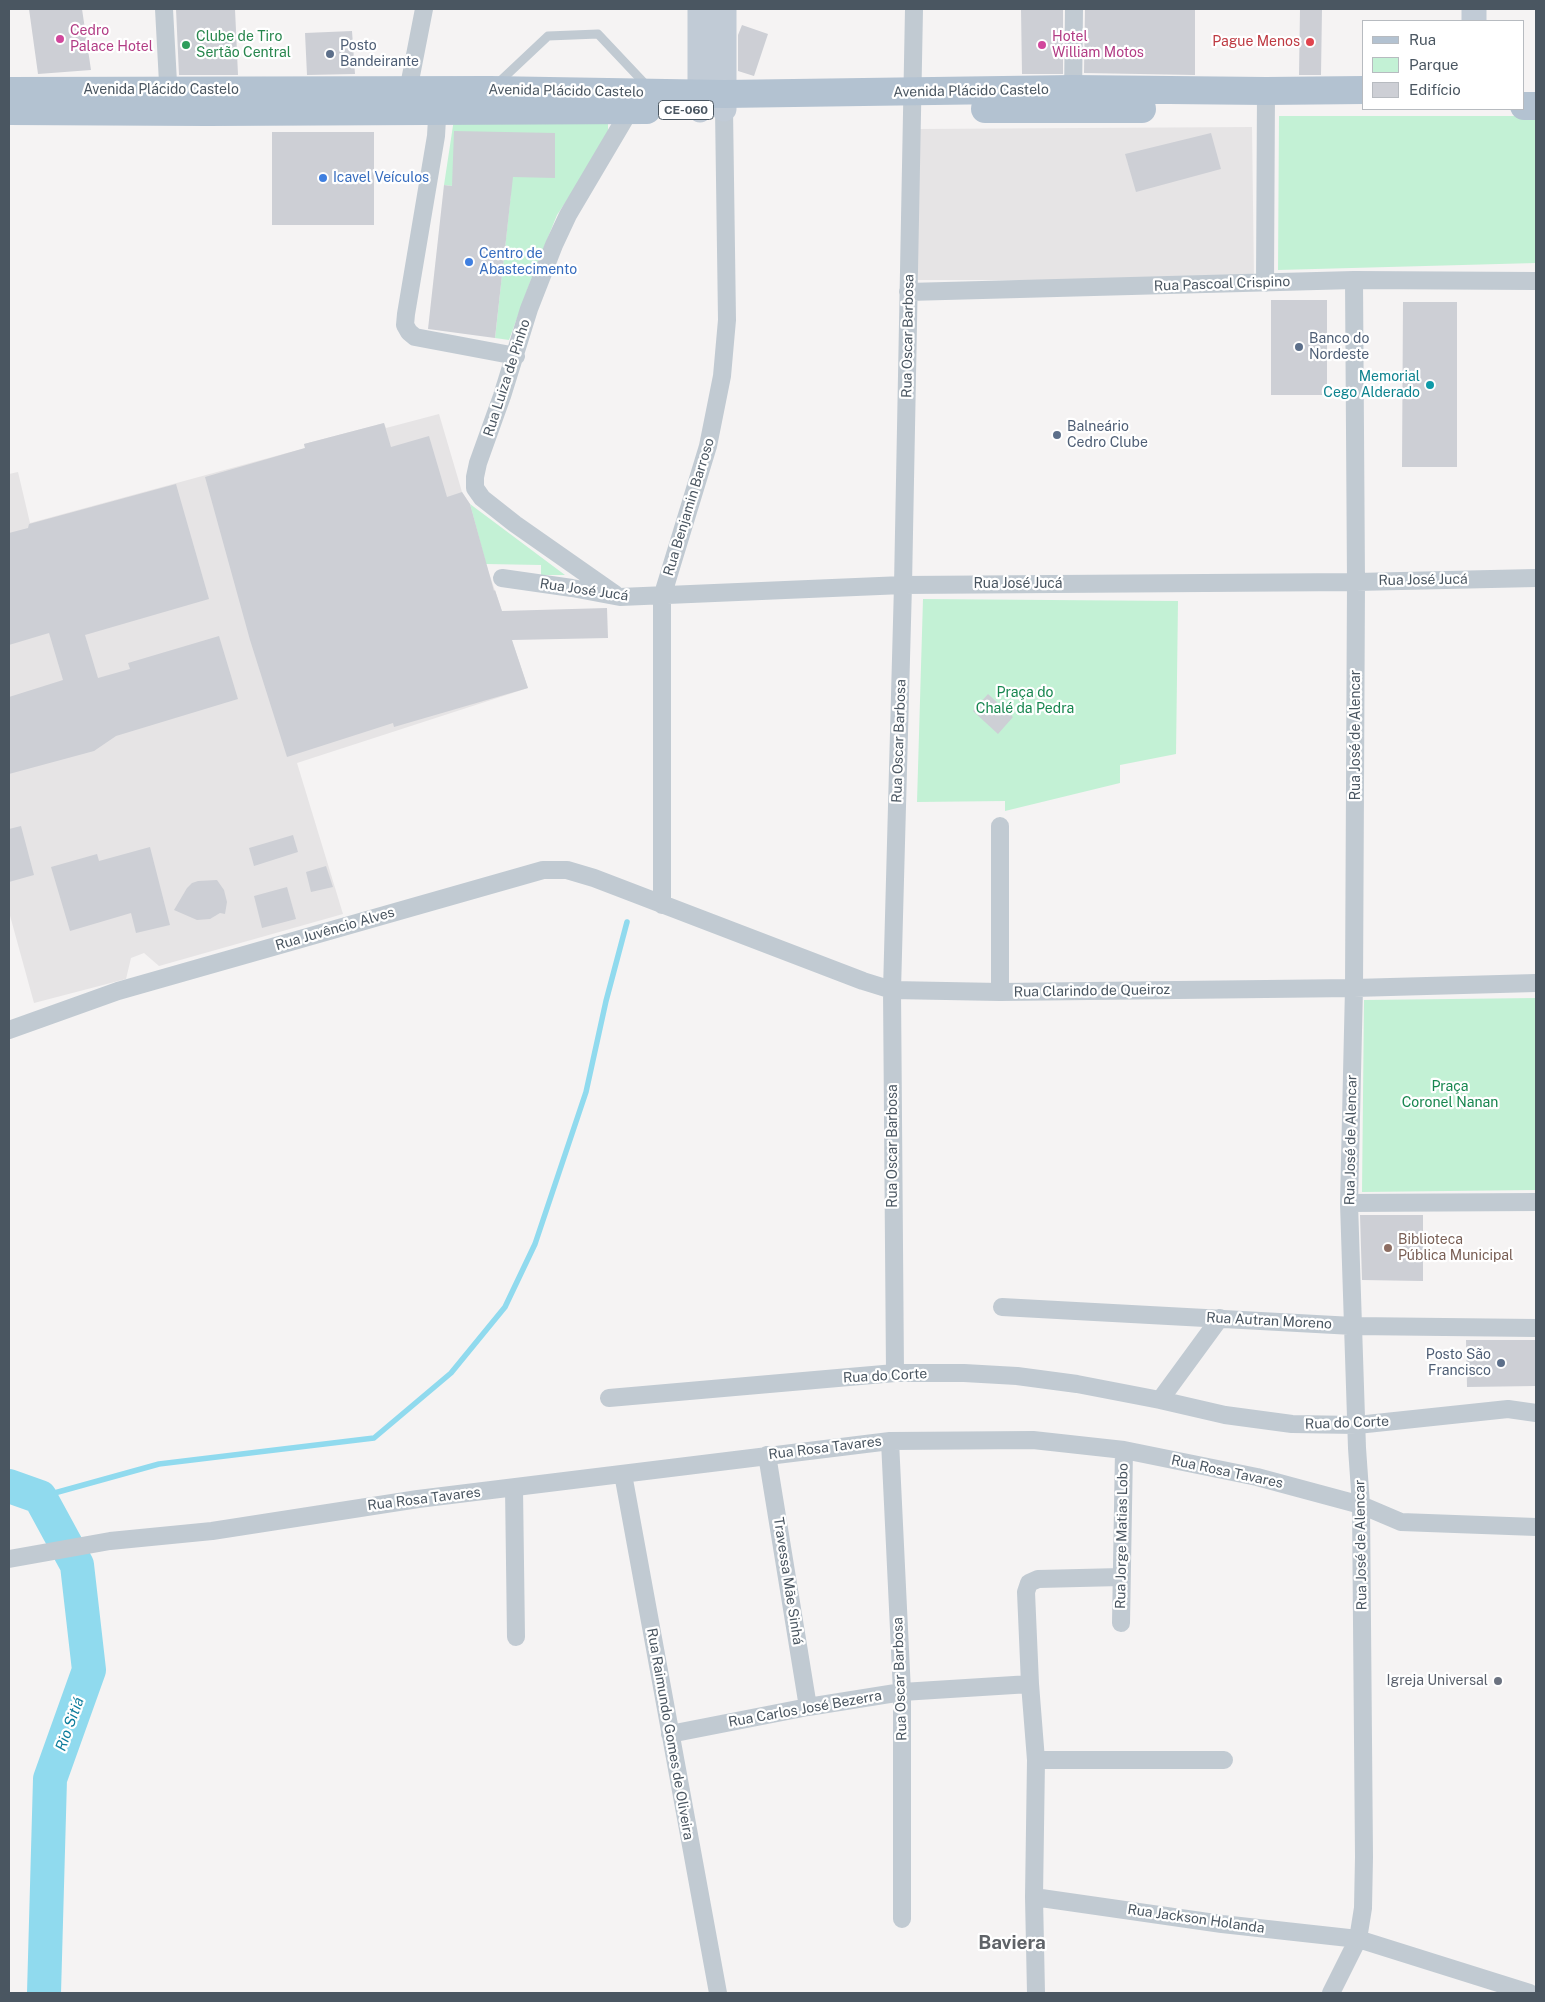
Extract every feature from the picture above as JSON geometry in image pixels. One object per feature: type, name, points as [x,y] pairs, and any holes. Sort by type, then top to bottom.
[{"type":"main road","points":[[700,9],[712,101]]},
{"type":"main road","points":[[712,101],[724,9]]},
{"type":"main road","name":"Avenida Plácido Castelo","points":[[438,101],[491,90],[653,92],[712,101]]},
{"type":"main road","name":"Avenida Plácido Castelo","points":[[1267,100],[1362,90]]},
{"type":"main road","name":"Avenida Plácido Castelo","points":[[9,91],[84,101],[408,100],[630,110],[712,101],[1073,99],[1267,100],[1362,107]]},
{"type":"main road","name":"Avenida Plácido Castelo","points":[[9,111],[84,101]]},
{"type":"street","points":[[164,9],[169,101]]},
{"type":"street","points":[[408,100],[424,9]]},
{"type":"street","name":"Rua Oscar Barbosa","points":[[894,1373],[892,990],[903,585],[914,9]]},
{"type":"street","points":[[1073,99],[1074,9]]},
{"type":"street","points":[[1265,283],[1267,100]]},
{"type":"street","points":[[438,101],[436,136],[406,314],[406,324],[409,332],[415,337],[516,356]]},
{"type":"street","name":"Rua Benjamin Barroso","points":[[662,905],[662,597],[708,446],[722,376],[727,320],[712,101]]},
{"type":"street","name":"Rua Luiza de Pinho","points":[[620,597],[515,524],[482,498],[475,488],[478,463],[516,356],[529,310],[554,245],[568,215],[630,110]]},
{"type":"street","name":"Rua Pascoal Crispino","points":[[908,292],[1354,280],[1536,281]]},
{"type":"street","name":"Rua José de Alencar","points":[[1331,1993],[1358,1939],[1363,1908],[1364,1857],[1362,1505],[1357,1425],[1349,1203],[1354,988],[1356,582],[1354,280]]},
{"type":"street","name":"Rua José Jucá","points":[[502,578],[620,597],[662,597],[903,585],[1356,582],[1536,578]]},
{"type":"street","points":[[1000,826],[1000,992]]},
{"type":"street","name":"Rua Juvêncio Alves","points":[[9,1030],[118,991],[543,870],[568,870],[594,878],[662,905]]},
{"type":"street","name":"Rua Clarindo de Queiroz","points":[[662,905],[863,981],[892,990],[1000,992],[1354,988],[1536,983]]},
{"type":"street","points":[[1349,1203],[1536,1202]]},
{"type":"street","name":"Rua Autran Moreno","points":[[1002,1308],[1353,1326],[1536,1328]]},
{"type":"street","points":[[1160,1400],[1220,1318]]},
{"type":"street","name":"Rua do Corte","points":[[610,1398],[894,1373],[964,1373],[1017,1376],[1077,1384],[1225,1415],[1292,1424],[1357,1425],[1508,1409],[1536,1413]]},
{"type":"street","name":"Rua Oscar Barbosa","points":[[890,1440],[902,1692],[902,1919]]},
{"type":"street","name":"Rua Rosa Tavares","points":[[9,1559],[110,1541],[212,1530],[418,1499],[890,1440],[1033,1440],[1124,1450],[1257,1477],[1362,1505],[1401,1522],[1536,1527]]},
{"type":"street","name":"Rua Jorge Matias Lobo","points":[[1121,1623],[1124,1450]]},
{"type":"street","name":"Travessa Mãe Sinhá","points":[[768,1455],[808,1707]]},
{"type":"street","name":"Rua Raimundo Gomes de Oliveira","points":[[623,1474],[718,1993]]},
{"type":"street","points":[[514,1488],[516,1637]]},
{"type":"street","points":[[1036,1993],[1034,1897],[1036,1760],[1026,1592],[1029,1583],[1043,1579],[1121,1576]]},
{"type":"street","name":"Rua Carlos José Bezerra","points":[[670,1734],[808,1707],[902,1692],[1030,1684]]},
{"type":"street","points":[[1036,1760],[1224,1760]]},
{"type":"street","name":"Rua Jackson Holanda","points":[[1034,1897],[1222,1924],[1358,1939],[1530,1993]]},
{"type":"lane","points":[[491,90],[548,36],[598,34],[653,92]]},
{"type":"shaded area","points":[[1252,127],[1254,280],[918,280],[917,129]]},
{"type":"shaded area","points":[[439,414],[462,492],[470,504],[486,564],[528,688],[297,763],[343,914],[159,966],[144,953],[131,958],[126,979],[34,1003],[9,912],[9,474],[18,472],[30,523],[305,448],[304,444],[384,423],[386,428]]},
{"type":"green space","points":[[1279,116],[1536,116],[1536,263],[1278,270]]},
{"type":"green space","points":[[454,119],[608,119],[608,139],[557,215],[509,340],[495,338],[511,193],[444,185]]},
{"type":"green space","points":[[470,504],[565,575],[541,575],[541,565],[486,564]]},
{"type":"green space","name":"Praça do Chalé da Pedra","points":[[923,599],[1178,601],[1176,754],[1120,765],[1120,783],[1005,811],[1005,801],[917,802]]},
{"type":"green space","name":"Praça Coronel Nanan","points":[[1536,998],[1536,1190],[1362,1192],[1364,1000]]},
{"type":"building","name":"Cedro Palace Hotel","points":[[29,9],[82,9],[91,70],[38,74]]},
{"type":"building","points":[[176,9],[235,9],[238,75],[179,75]]},
{"type":"building","name":"Hotel William Motos","points":[[1021,9],[1063,9],[1063,74],[1022,74]]},
{"type":"building","points":[[1085,9],[1195,9],[1195,75],[1084,73]]},
{"type":"building","name":"Pague Menos","points":[[1300,9],[1322,9],[1321,75],[1299,75]]},
{"type":"building","points":[[742,25],[768,34],[754,76],[738,71],[738,35]]},
{"type":"building","name":"Posto Bandeirante","points":[[352,31],[355,74],[307,75],[305,33]]},
{"type":"building","name":"Centro de Abastecimento","points":[[454,131],[555,133],[555,178],[513,177],[495,338],[428,329],[444,185],[452,186]]},
{"type":"building","name":"Icavel Veículos","points":[[272,132],[374,132],[374,225],[272,225]]},
{"type":"building","points":[[1211,133],[1221,169],[1136,192],[1125,154]]},
{"type":"building","name":"Banco do Nordeste","points":[[1271,300],[1327,300],[1327,395],[1271,395]]},
{"type":"building","name":"Memorial Cego Alderado","points":[[1403,302],[1457,302],[1457,467],[1402,467]]},
{"type":"building","points":[[384,423],[391,447],[429,436],[447,497],[462,492],[470,504],[494,591],[502,611],[607,608],[608,638],[512,640],[528,688],[394,727],[393,723],[287,757],[250,640],[205,477],[305,448],[304,444]]},
{"type":"building","points":[[176,484],[209,599],[85,635],[98,678],[130,669],[128,663],[219,636],[238,699],[116,736],[94,751],[9,774],[9,697],[63,680],[49,633],[9,645],[9,533],[28,528],[29,524]]},
{"type":"building","points":[[988,694],[1013,717],[998,734],[973,711]]},
{"type":"building","points":[[21,826],[34,875],[9,882],[9,829]]},
{"type":"building","points":[[293,835],[298,852],[254,866],[249,848]]},
{"type":"building","points":[[150,847],[170,925],[136,933],[131,913],[70,931],[51,867],[97,854],[99,861]]},
{"type":"building","points":[[326,866],[333,887],[311,892],[306,872]]},
{"type":"building","points":[[217,880],[224,890],[227,902],[225,914],[220,913],[210,919],[197,920],[174,910],[192,883]]},
{"type":"building","points":[[287,887],[296,919],[262,928],[254,896]]},
{"type":"building","name":"Biblioteca Pública Municipal","points":[[1360,1215],[1423,1215],[1423,1281],[1362,1280]]},
{"type":"building","name":"Posto São Francisco","points":[[1466,1340],[1536,1340],[1536,1386],[1467,1387]]},
{"type":"waterway","points":[[40,1497],[159,1464],[374,1438],[451,1373],[505,1307],[535,1244],[586,1092],[606,1001],[627,922]]},
{"type":"waterway","name":"Rio Sitiá","points":[[9,1486],[40,1497],[77,1565],[89,1670],[50,1779],[44,1993]]},
{"type":"place","name":"Cedro Palace Hotel","points":[[60,39]]},
{"type":"place","name":"Pague Menos","points":[[1310,42]]},
{"type":"place","name":"Clube de Tiro Sertão Central","points":[[186,45]]},
{"type":"place","name":"Hotel William Motos","points":[[1042,45]]},
{"type":"place","name":"Posto Bandeirante","points":[[330,54]]},
{"type":"place","name":"Icavel Veículos","points":[[323,178]]},
{"type":"place","name":"Centro de Abastecimento","points":[[469,262]]},
{"type":"place","name":"Banco do Nordeste","points":[[1299,347]]},
{"type":"place","name":"Memorial Cego Alderado","points":[[1430,385]]},
{"type":"place","name":"Balneário Cedro Clube","points":[[1057,435]]},
{"type":"place","name":"Biblioteca Pública Municipal","points":[[1388,1248]]},
{"type":"place","name":"Posto São Francisco","points":[[1501,1363]]},
{"type":"place","name":"Igreja Universal","points":[[1498,1681]]},
{"type":"district","name":"Baviera","points":[[1012,1943]]}]
